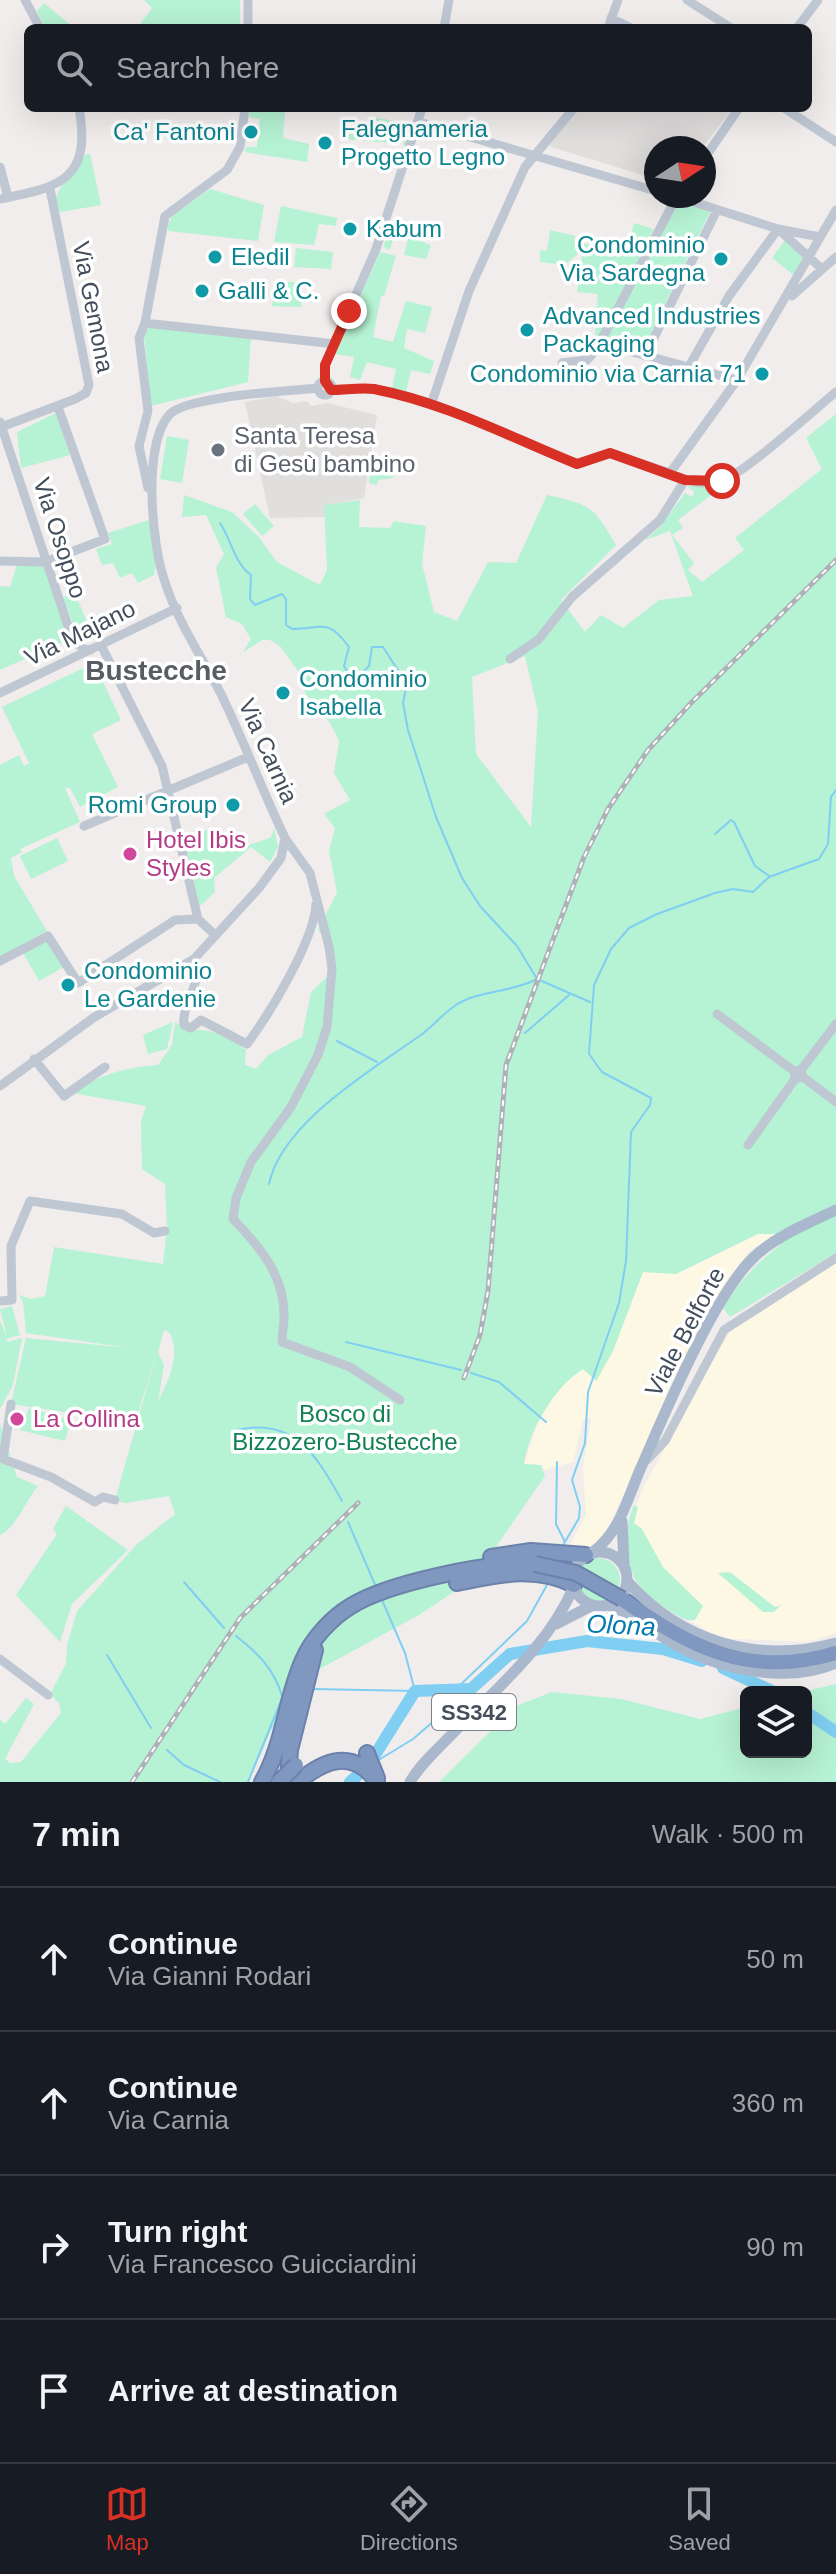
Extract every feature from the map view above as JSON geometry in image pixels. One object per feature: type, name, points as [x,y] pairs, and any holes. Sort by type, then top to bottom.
[{"type":"highway","points":[[262,1782],[274,1761],[295,1679],[326,1628],[352,1605],[431,1573],[489,1557],[531,1551],[558,1555],[590,1554]]},
{"type":"highway","points":[[393,1590],[465,1571],[521,1563],[576,1573],[600,1584],[662,1627],[707,1651],[776,1667],[836,1653]]},
{"type":"highway","points":[[393,1590],[420,1589],[504,1574],[536,1573],[555,1576],[572,1590]]},
{"type":"highway","points":[[293,1782],[290,1750],[309,1658]]},
{"type":"highway","points":[[367,1753],[377,1782]]},
{"type":"highway","points":[[293,1782],[318,1759]]},
{"type":"highway","points":[[293,1782],[314,1768],[336,1760],[365,1768],[377,1782]]},
{"type":"highway","points":[[279,1782],[296,1765]]},
{"type":"main road","name":"Viale Belforte","points":[[590,1554],[611,1536],[622,1516],[642,1466],[718,1307],[736,1278],[752,1259],[786,1234],[836,1210]]},
{"type":"main road","name":"Viale Belforte","points":[[622,1516],[625,1568]]},
{"type":"main road","points":[[549,1630],[572,1590],[575,1568],[590,1554],[612,1554],[625,1568],[627,1581],[621,1596],[608,1605]]},
{"type":"main road","points":[[627,1581],[669,1617],[720,1644],[766,1653],[808,1650],[836,1643]]},
{"type":"main road","points":[[572,1590],[593,1605]]},
{"type":"main road","points":[[549,1630],[572,1613],[593,1605],[608,1605],[633,1614],[676,1645],[720,1665],[776,1667],[836,1663]]},
{"type":"main road","name":"SS342","points":[[410,1782],[428,1759],[520,1666],[549,1630]]},
{"type":"street","points":[[25,0],[38,24]]},
{"type":"street","points":[[248,0],[248,24]]},
{"type":"street","points":[[445,24],[449,0]]},
{"type":"street","points":[[610,23],[618,0]]},
{"type":"street","points":[[687,0],[725,24]]},
{"type":"street","points":[[800,24],[818,0]]},
{"type":"street","points":[[0,167],[4,198],[50,189],[72,171],[83,147],[79,112]]},
{"type":"street","points":[[150,493],[139,446],[148,411],[139,338],[145,323],[165,216],[227,170],[240,147],[244,112]]},
{"type":"street","points":[[325,386],[325,365],[376,249],[421,112]]},
{"type":"street","points":[[431,405],[469,291],[525,167],[571,112]]},
{"type":"street","points":[[716,142],[736,112]]},
{"type":"street","points":[[790,112],[836,142]]},
{"type":"street","points":[[419,122],[644,187]]},
{"type":"street","name":"Via Gemona","points":[[2,424],[58,407],[86,393],[89,385],[50,189]]},
{"type":"street","points":[[562,363],[582,362],[599,343],[670,208]]},
{"type":"street","points":[[711,208],[778,229],[820,237]]},
{"type":"street","points":[[645,356],[717,210]]},
{"type":"street","points":[[670,473],[737,380],[786,301],[836,210]]},
{"type":"street","points":[[778,229],[822,269]]},
{"type":"street","points":[[688,368],[729,296],[778,229]]},
{"type":"street","points":[[786,301],[836,257]]},
{"type":"street","points":[[145,323],[335,344]]},
{"type":"street","points":[[599,343],[737,380]]},
{"type":"street","name":"Via Carnia","points":[[0,1086],[93,1018],[194,959],[259,888],[281,858],[285,838],[164,580],[150,493],[159,438],[164,422],[174,411],[246,395],[325,386],[370,388],[477,420],[577,464],[610,453],[685,480]]},
{"type":"street","points":[[510,659],[539,639],[572,597],[660,520],[685,480],[718,482],[729,478],[836,392]]},
{"type":"street","points":[[0,561],[45,562],[105,539],[58,407]]},
{"type":"street","name":"Via Osoppo","points":[[2,424],[72,638],[83,649],[91,650]]},
{"type":"street","name":"Via Majano","points":[[0,693],[177,608]]},
{"type":"street","points":[[101,645],[162,766],[198,919],[214,934]]},
{"type":"street","points":[[84,826],[248,757]]},
{"type":"street","points":[[285,838],[310,873],[316,893],[332,969],[327,1027],[318,1055],[291,1107],[251,1162],[236,1198],[233,1219],[270,1262],[277,1276],[284,1318],[282,1342],[350,1367],[400,1400]]},
{"type":"street","points":[[194,959],[197,965],[195,981],[184,1025],[191,1028],[201,1020],[247,1044],[265,1019],[314,927],[316,893]]},
{"type":"street","points":[[0,961],[48,936],[78,983],[175,920],[198,919]]},
{"type":"street","points":[[717,1014],[836,1102]]},
{"type":"street","points":[[748,1145],[836,1024]]},
{"type":"street","points":[[34,1059],[64,1096],[105,1067]]},
{"type":"street","points":[[0,1301],[12,1300],[11,1246],[30,1201],[122,1214],[154,1233],[165,1231]]},
{"type":"street","points":[[642,1466],[665,1441],[724,1330],[836,1258]]},
{"type":"street","points":[[11,1404],[1,1457],[51,1477],[95,1502],[103,1497],[115,1500]]},
{"type":"street","points":[[0,1659],[48,1695]]},
{"type":"shaded area","points":[[575,112],[730,112],[711,136],[644,136],[644,175],[551,147],[550,143]]},
{"type":"shaded area","points":[[276,396],[293,403],[307,401],[311,406],[327,403],[377,415],[364,498],[325,505],[325,517],[270,518],[245,402]]},
{"type":"shaded area","points":[[758,1234],[776,1234],[749,1251],[706,1314],[604,1537],[585,1550],[567,1551],[586,1515],[583,1468],[591,1418],[583,1421],[573,1462],[544,1470],[541,1465],[524,1464],[537,1425],[557,1390],[583,1368],[596,1381],[613,1351],[643,1272],[676,1274]]},
{"type":"shaded area","points":[[836,1262],[836,1633],[807,1642],[718,1638],[658,1600],[630,1550],[634,1512],[643,1488],[732,1327]]},
{"type":"green space","points":[[144,0],[240,0],[240,24],[140,24],[152,8]]},
{"type":"green space","points":[[44,3],[69,24],[43,24],[37,11]]},
{"type":"green space","points":[[250,112],[285,112],[283,138],[309,144],[307,162],[245,152],[246,147],[257,147],[260,119],[249,117]]},
{"type":"green space","points":[[370,117],[409,123],[408,128],[412,129],[409,144],[403,145],[405,136],[398,134],[395,143],[341,139],[342,134],[368,134]]},
{"type":"green space","points":[[90,153],[101,205],[60,212],[55,200],[61,187],[73,166]]},
{"type":"green space","points":[[210,189],[264,205],[258,241],[169,231],[167,227],[172,216]]},
{"type":"green space","points":[[281,206],[337,218],[336,226],[319,224],[314,245],[274,242]]},
{"type":"green space","points":[[673,208],[698,208],[710,212],[643,349],[603,339]]},
{"type":"green space","points":[[395,218],[420,225],[417,240],[431,245],[426,259],[404,255],[408,239],[394,236],[390,250],[383,247]]},
{"type":"green space","points":[[634,223],[654,229],[594,349],[598,294],[577,292],[584,243],[626,253]]},
{"type":"green space","points":[[550,230],[575,236],[574,241],[579,242],[577,255],[564,265],[540,262],[540,250],[547,251]]},
{"type":"green space","points":[[785,240],[804,259],[795,276],[772,258]]},
{"type":"green space","points":[[296,248],[333,252],[331,269],[294,267]]},
{"type":"green space","points":[[380,252],[396,256],[384,296],[381,296],[373,337],[393,342],[406,301],[432,307],[425,333],[407,329],[404,348],[434,361],[430,374],[411,370],[406,392],[392,388],[396,369],[367,362],[360,380],[350,377],[354,357],[335,354]]},
{"type":"green space","points":[[288,282],[303,283],[301,307],[272,306],[275,285],[286,287]]},
{"type":"green space","points":[[143,325],[251,338],[248,382],[151,406]]},
{"type":"green space","points":[[56,413],[70,455],[21,468],[17,432]]},
{"type":"green space","name":"Bosco di Bizzozero-Bustecche","points":[[836,414],[836,1253],[730,1317],[723,1308],[748,1274],[780,1245],[776,1234],[758,1234],[676,1274],[643,1272],[613,1351],[596,1381],[583,1369],[562,1387],[544,1410],[531,1437],[524,1464],[541,1465],[545,1476],[484,1564],[461,1587],[419,1615],[301,1679],[272,1729],[248,1782],[0,1782],[0,1719],[5,1724],[26,1698],[34,1704],[5,1759],[10,1763],[21,1762],[61,1713],[59,1703],[50,1694],[66,1664],[67,1645],[77,1611],[136,1545],[175,1514],[169,1496],[125,1503],[115,1500],[157,1352],[135,1423],[11,1404],[26,1338],[130,1348],[26,1333],[23,1302],[19,1295],[31,1299],[45,1296],[54,1247],[163,1264],[167,1229],[165,1184],[142,1169],[141,1121],[146,1106],[72,1093],[113,1073],[158,1065],[172,1045],[175,1022],[188,1031],[211,1031],[234,1041],[246,1050],[245,1065],[256,1069],[268,1055],[302,1037],[311,992],[327,977],[329,962],[324,937],[318,930],[337,892],[329,851],[335,828],[324,814],[350,800],[334,773],[339,741],[330,723],[305,693],[298,671],[280,646],[270,640],[262,640],[243,652],[251,639],[242,624],[226,617],[216,567],[224,554],[206,515],[182,517],[184,495],[232,512],[258,536],[277,562],[320,585],[327,570],[324,505],[360,500],[359,527],[390,528],[394,521],[426,526],[422,564],[434,612],[457,621],[488,562],[516,563],[547,495],[583,505],[602,522],[616,545],[561,600],[585,632],[601,615],[623,628],[659,600],[693,596],[670,531],[645,540],[660,527],[685,493],[692,497],[694,492],[687,486],[723,486],[678,520],[683,528],[672,535],[694,563],[688,570],[702,582],[744,550],[735,538],[822,469],[806,438]],"holes":[[[525,656],[538,712],[531,827],[476,754],[472,677]],[[164,1330],[170,1333],[174,1360],[158,1402],[164,1365],[158,1352]]]},
{"type":"green space","points":[[167,436],[189,440],[182,483],[160,479]]},
{"type":"green space","points":[[372,460],[396,464],[393,478],[378,480],[377,485],[369,483]]},
{"type":"green space","points":[[255,504],[274,526],[262,536],[243,514]]},
{"type":"green space","points":[[149,520],[156,564],[154,575],[138,583],[132,573],[120,578],[113,563],[102,565],[96,549],[112,544],[108,533]]},
{"type":"green space","points":[[45,562],[72,638],[0,670],[0,586],[10,587],[17,565]]},
{"type":"green space","points":[[75,593],[87,622],[77,635],[63,597]]},
{"type":"green space","points":[[94,663],[121,720],[92,734],[118,787],[80,807],[70,788],[65,788],[80,822],[20,849],[22,852],[11,858],[14,876],[47,931],[0,958],[0,765],[19,755],[24,766],[29,763],[2,707]]},
{"type":"green space","points":[[211,828],[221,853],[271,837],[274,828],[278,847],[270,862],[251,847],[214,878],[215,892],[199,907],[184,839]]},
{"type":"green space","points":[[57,838],[68,861],[31,879],[20,856]]},
{"type":"green space","points":[[46,939],[64,967],[39,981],[22,951]]},
{"type":"green space","points":[[173,1022],[167,1049],[148,1054],[143,1035]]},
{"type":"green space","points":[[12,1306],[20,1335],[6,1339],[8,1342],[22,1338],[13,1385],[0,1409],[0,1321],[7,1337],[0,1309]]},
{"type":"green space","points":[[29,1408],[71,1420],[65,1441],[20,1430]]},
{"type":"green space","points":[[0,1424],[17,1477],[38,1486],[16,1520],[0,1535]]},
{"type":"green space","points":[[634,1505],[638,1507],[634,1523],[642,1529],[663,1567],[703,1606],[695,1620],[680,1617],[653,1600],[634,1577],[626,1549],[626,1535]]},
{"type":"green space","points":[[66,1506],[128,1550],[72,1604],[60,1642],[16,1595],[57,1534],[53,1529]]},
{"type":"green space","points":[[598,1558],[614,1564],[620,1580],[614,1596],[598,1602],[582,1596],[576,1580],[582,1564]]},
{"type":"green space","points":[[730,1572],[775,1607],[781,1605],[774,1612],[763,1612],[718,1573]]},
{"type":"green space","points":[[836,1684],[836,1782],[439,1782],[516,1706],[552,1692],[621,1699],[700,1719],[740,1709],[740,1758],[812,1758],[812,1690]]},
{"type":"waterway","points":[[220,523],[237,558],[251,575],[250,599],[255,605],[282,594],[286,599],[286,625],[292,629],[324,627],[335,632],[349,647],[344,666],[348,673],[359,675],[369,666],[372,647],[383,647],[407,684],[403,703],[408,730],[436,817],[462,878],[480,906],[517,946],[537,979]]},
{"type":"waterway","points":[[562,1547],[579,1518],[580,1507],[572,1480],[585,1443],[588,1392],[619,1303],[626,1261],[631,1132],[650,1105],[651,1098],[602,1072],[589,1054],[594,985],[611,949],[629,928],[657,914],[715,893],[733,889],[753,892],[769,877],[819,859],[828,844],[831,797],[836,790]]},
{"type":"waterway","points":[[715,834],[731,820],[734,822],[755,866],[769,876]]},
{"type":"waterway","points":[[269,1184],[277,1162],[309,1120],[353,1082],[423,1033],[456,1005],[537,979],[590,1002]]},
{"type":"waterway","points":[[525,1033],[569,995]]},
{"type":"waterway","points":[[337,1041],[377,1062]]},
{"type":"waterway","points":[[346,1342],[461,1370]]},
{"type":"waterway","points":[[471,1373],[499,1382],[546,1422]]},
{"type":"waterway","points":[[233,1431],[254,1427],[272,1429],[300,1442],[322,1468],[342,1501]]},
{"type":"waterway","points":[[557,1462],[556,1524],[565,1542]]},
{"type":"waterway","points":[[348,1522],[376,1587]]},
{"type":"waterway","points":[[184,1582],[224,1628]]},
{"type":"waterway","points":[[456,1689],[527,1621],[548,1583]]},
{"type":"waterway","points":[[313,1689],[415,1691],[405,1653],[382,1600]]},
{"type":"waterway","points":[[236,1636],[264,1662],[282,1696]]},
{"type":"waterway","name":"Olona","points":[[350,1782],[368,1766],[415,1691],[471,1689],[510,1654],[587,1641],[663,1649],[702,1661]]},
{"type":"waterway","points":[[107,1655],[151,1728]]},
{"type":"waterway","name":"Olona","points":[[723,1668],[761,1686]]},
{"type":"waterway","points":[[377,1761],[413,1739],[471,1689]]},
{"type":"waterway","points":[[248,1782],[283,1696]]},
{"type":"waterway","name":"Olona","points":[[812,1716],[836,1732]]},
{"type":"waterway","points":[[167,1750],[184,1765],[220,1782]]},
{"type":"railway","points":[[464,1378],[480,1335],[488,1291],[506,1065],[584,857],[608,809],[648,750],[691,703],[836,560]]},
{"type":"railway","points":[[132,1782],[240,1618],[358,1503]]},
{"type":"place","name":"Ca' Fantoni","points":[[251,132]]},
{"type":"place","name":"Falegnameria Progetto Legno","points":[[325,143]]},
{"type":"place","name":"Kabum","points":[[350,229]]},
{"type":"place","name":"Eledil","points":[[215,257]]},
{"type":"place","name":"Condominio Via Sardegna","points":[[721,259]]},
{"type":"place","name":"Galli & C.","points":[[202,291]]},
{"type":"place","name":"Advanced Industries Packaging","points":[[527,330]]},
{"type":"place","name":"Condominio via Carnia 71","points":[[762,374]]},
{"type":"place","name":"Santa Teresa di Gesù bambino","points":[[218,450]]},
{"type":"place","name":"Condominio Isabella","points":[[283,693]]},
{"type":"place","name":"Romi Group","points":[[233,805]]},
{"type":"place","name":"Hotel Ibis Styles","points":[[130,854]]},
{"type":"place","name":"Condominio Le Gardenie","points":[[68,985]]},
{"type":"place","name":"La Collina","points":[[17,1419]]},
{"type":"district","name":"Bustecche","points":[[156,670]]},
{"type":"route","points":[[349,311],[325,365],[325,381],[330,384],[331,390],[370,388],[414,400],[477,420],[577,464],[601,453],[610,453],[685,480],[706,483],[722,481]]}]
